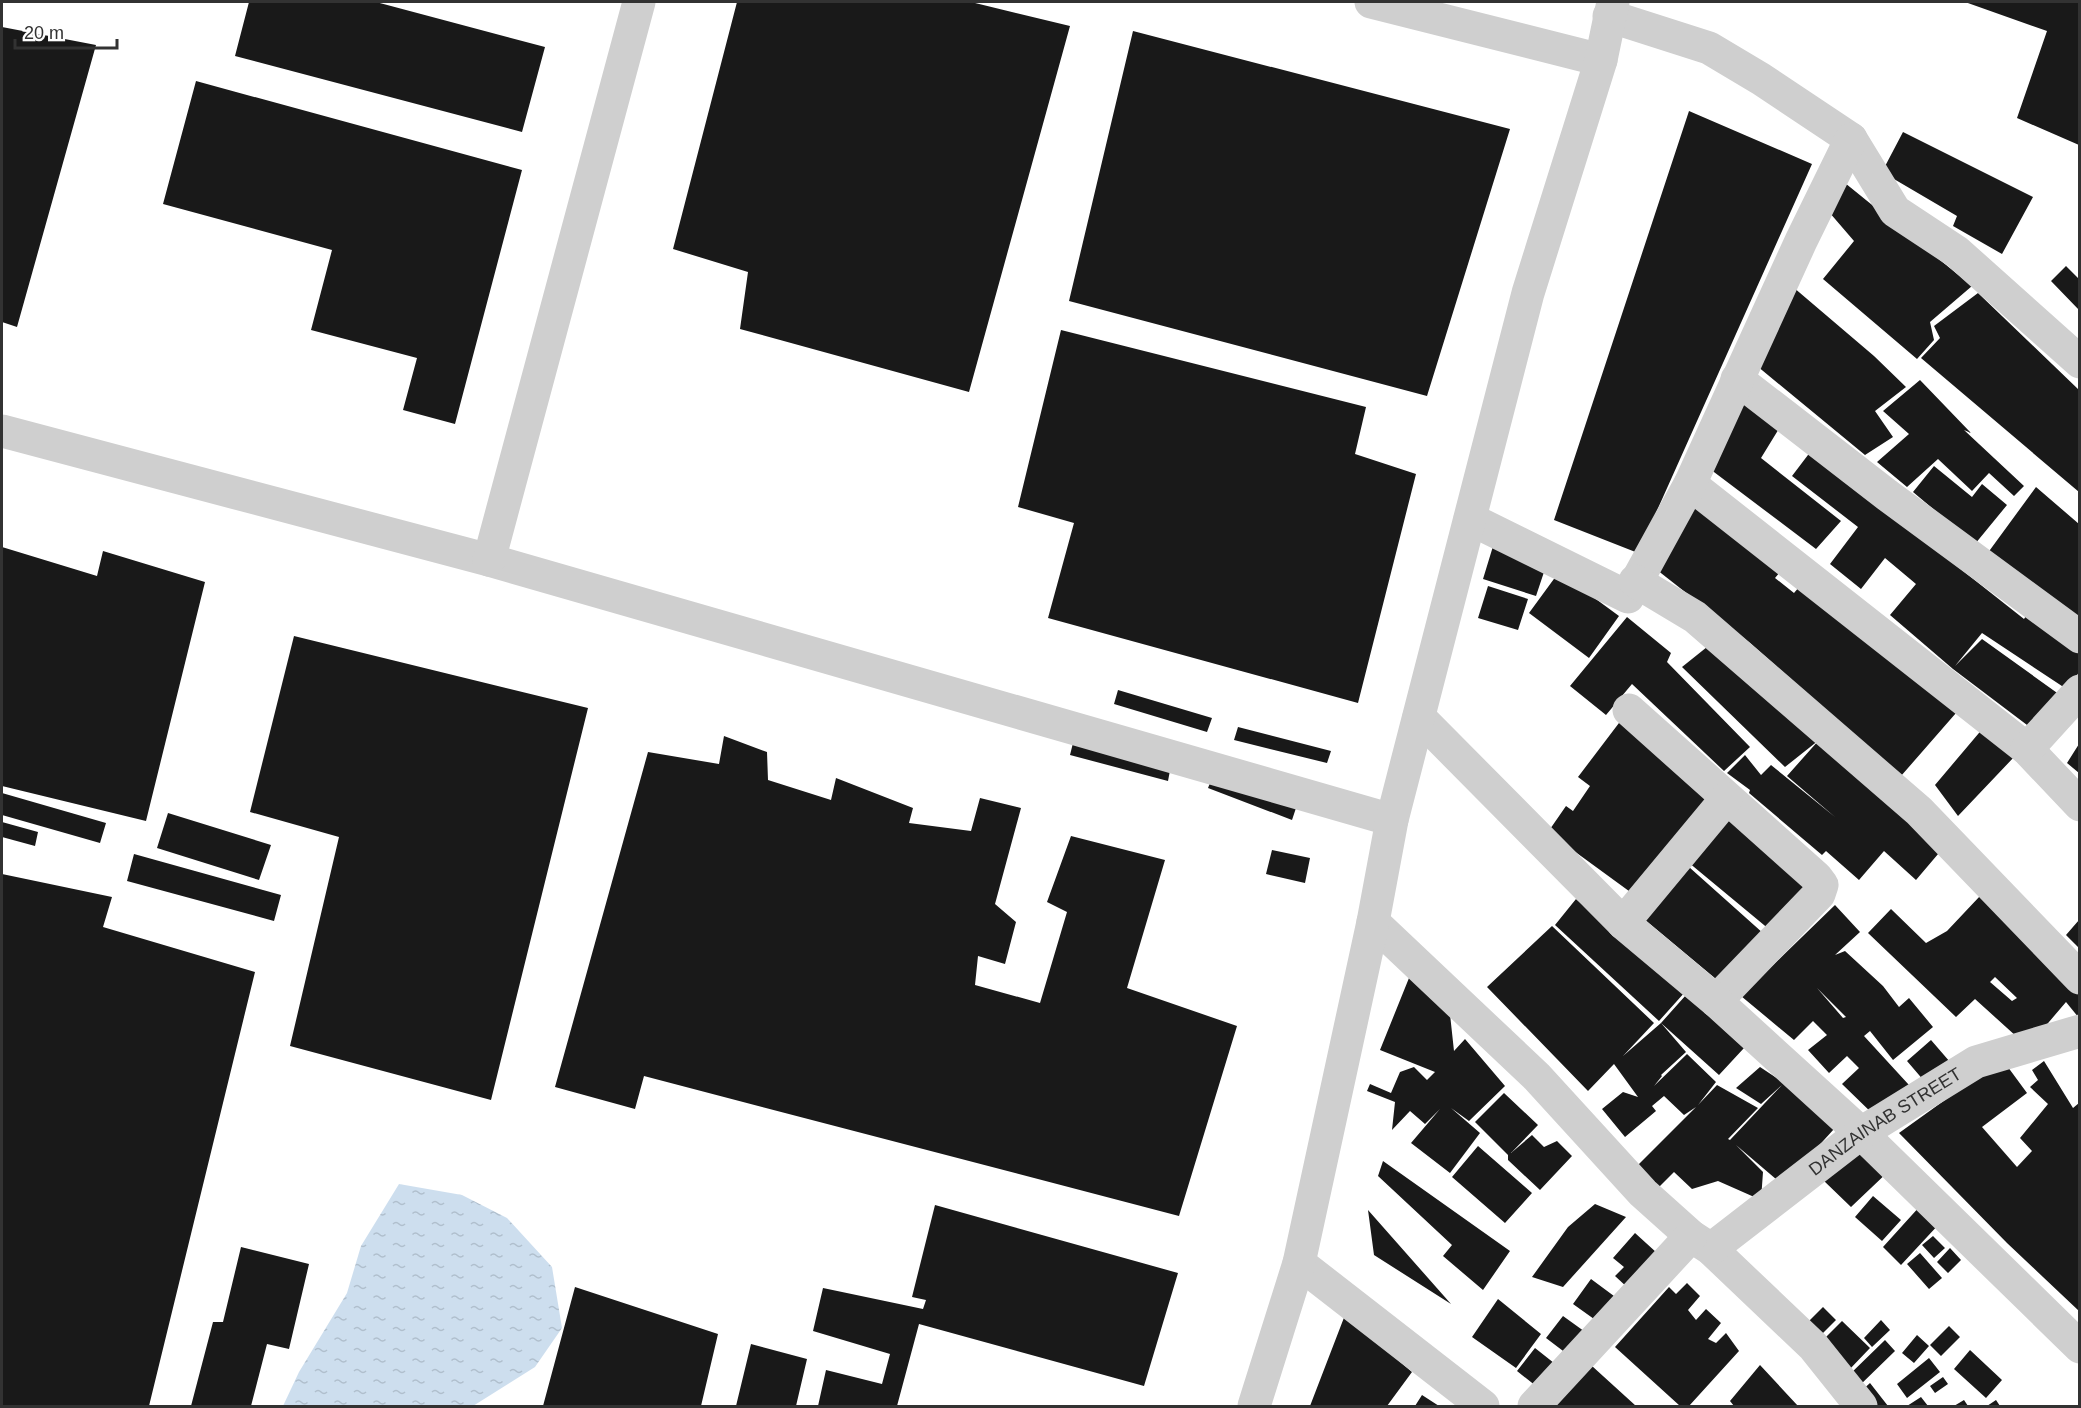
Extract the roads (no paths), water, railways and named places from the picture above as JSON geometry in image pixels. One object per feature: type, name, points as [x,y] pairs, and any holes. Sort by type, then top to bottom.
[{"type":"street","points":[[489,560],[639,2]]},
{"type":"street","points":[[1371,2],[1601,60]]},
{"type":"street","points":[[1256,1405],[1299,1263],[1373,922],[1392,820],[1528,293],[1601,60],[1611,9],[1709,48],[1761,79],[1851,139],[1895,211],[1957,252],[2079,362]]},
{"type":"street","points":[[1470,519],[1628,597],[1690,484],[1737,379],[1851,139]]},
{"type":"street","points":[[1737,379],[1915,516],[2079,637]]},
{"type":"street","points":[[2,430],[489,560],[1392,820]]},
{"type":"street","points":[[1690,484],[2027,749],[2079,805]]},
{"type":"street","points":[[1635,581],[1695,617],[1918,811],[2079,978]]},
{"type":"street","points":[[2027,749],[2079,691]]},
{"type":"street","points":[[1629,710],[1816,877],[1822,885],[1819,894],[1716,1001]]},
{"type":"street","points":[[1419,717],[1623,923],[1716,1001],[1861,1133],[2079,1347]]},
{"type":"street","points":[[1623,923],[1726,799]]},
{"type":"street","points":[[1373,922],[1536,1076],[1643,1194],[1701,1243],[1813,1346],[1861,1407]]},
{"type":"street","name":"DANZAINAB STREET","points":[[1533,1407],[1701,1243],[1861,1133],[1976,1062],[2079,1031]]},
{"type":"street","points":[[1299,1263],[1483,1407]]},
{"type":"water","points":[[399,1184],[462,1195],[507,1218],[552,1267],[562,1328],[535,1367],[473,1406],[283,1406],[299,1372],[347,1293],[361,1246]]}]
